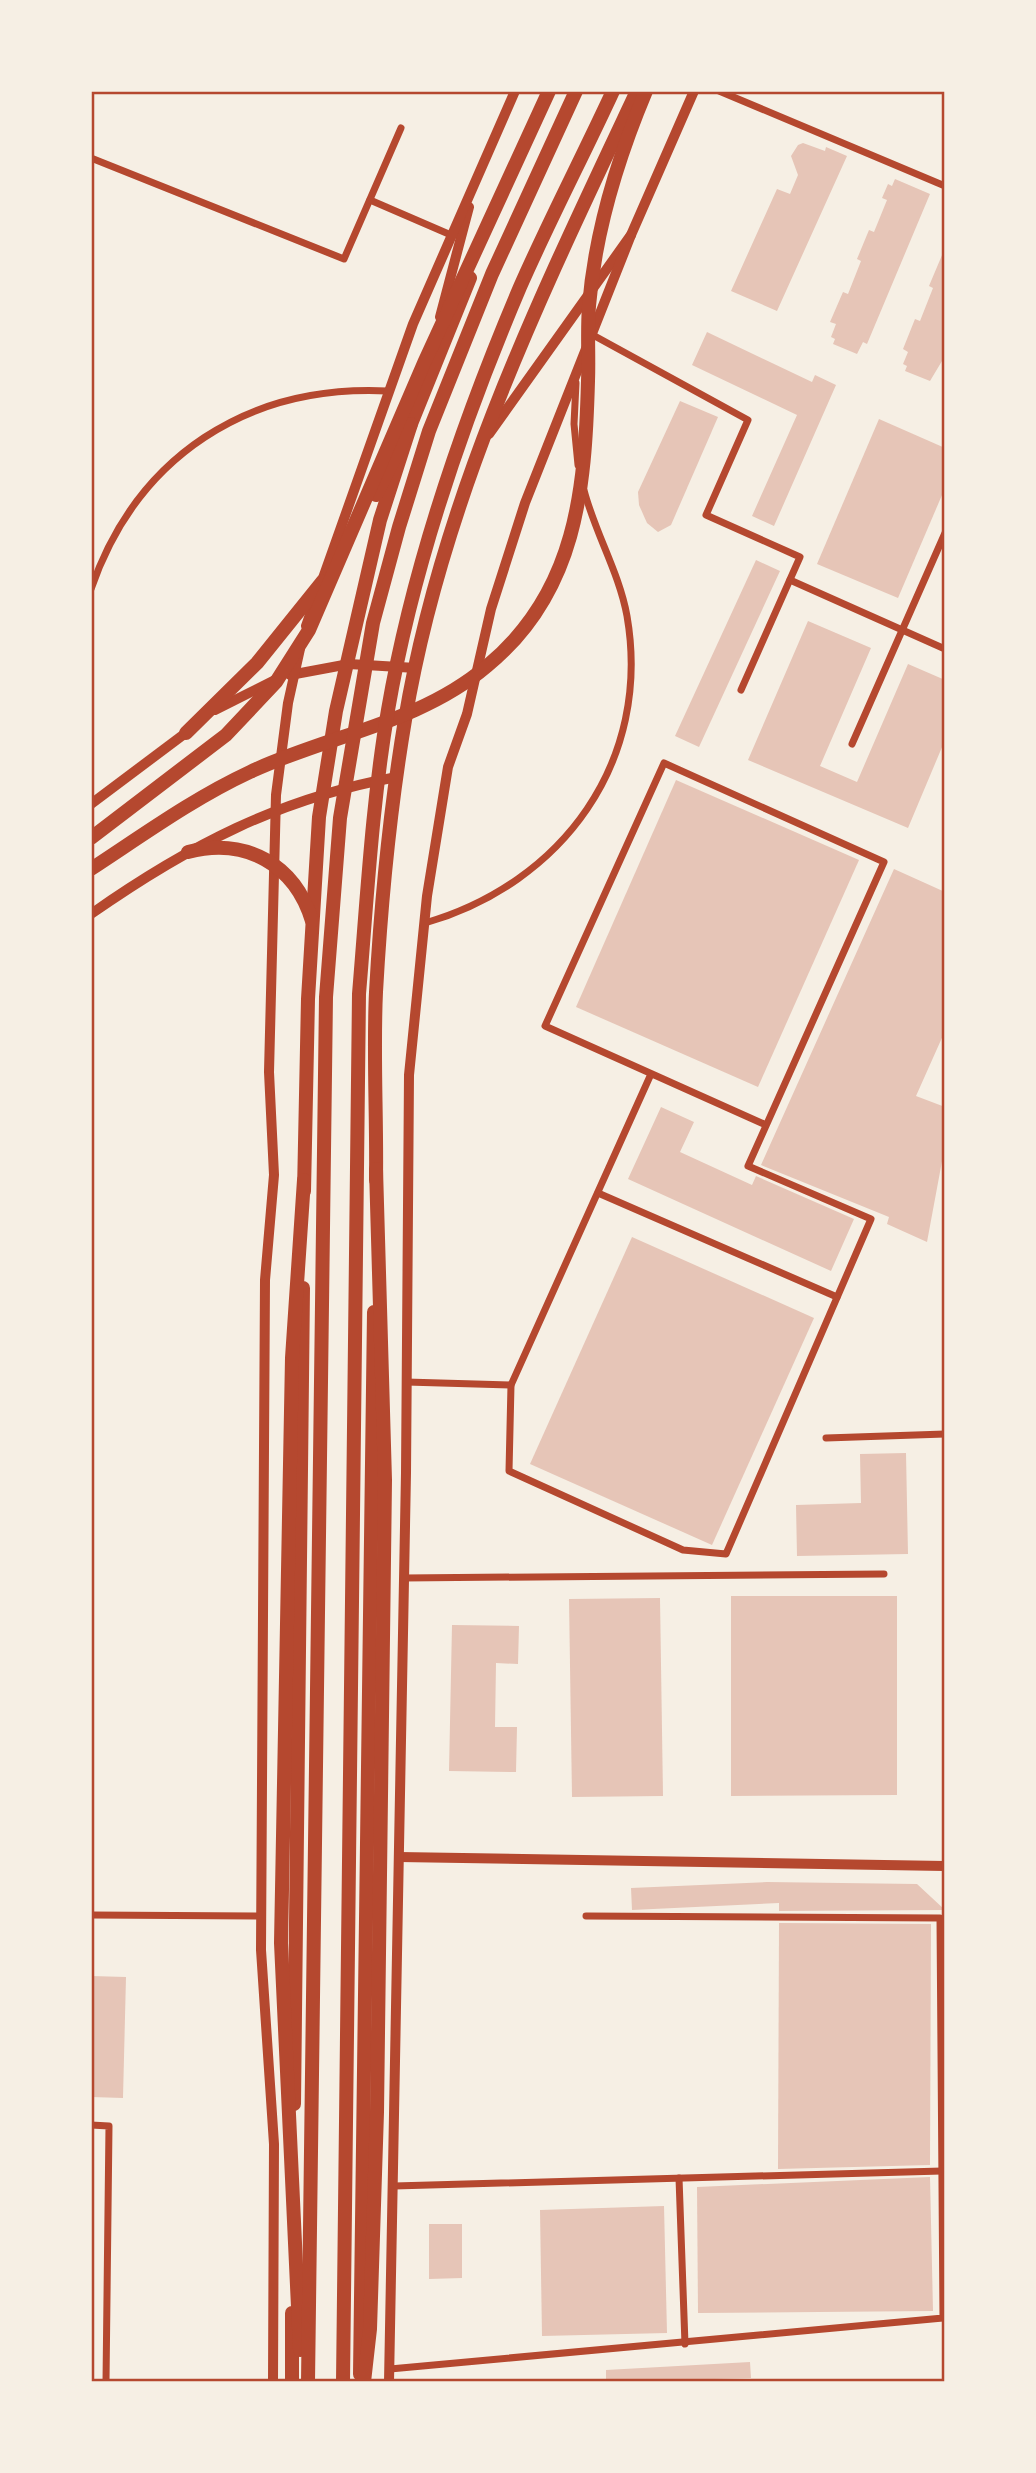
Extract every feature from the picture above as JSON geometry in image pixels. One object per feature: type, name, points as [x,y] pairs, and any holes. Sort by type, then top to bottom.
[{"type":"main road","points":[[292,2382],[304,1180],[312,921],[323,793],[355,618],[380,520],[411,424],[475,266],[551,91]]},
{"type":"main road","points":[[91,838],[226,736],[276,682],[309,630],[430,351],[551,91]]},
{"type":"main road","points":[[308,2382],[326,998],[340,818],[373,623],[429,431],[492,274],[576,91]]},
{"type":"main road","points":[[343,2382],[359,994],[375,811],[388,709],[430,536],[460,444],[521,286],[613,91]]},
{"type":"main road","points":[[362,2382],[376,993],[397,777],[425,629],[477,451],[540,296],[637,91]]},
{"type":"main road","points":[[91,869],[182,809],[249,772],[290,755],[383,724],[440,697],[487,667],[529,625],[558,577],[575,522],[585,457],[589,307],[602,216],[646,91]]},
{"type":"main road","points":[[186,733],[257,663],[315,592],[369,509],[411,424]]},
{"type":"main road","points":[[188,852],[219,846],[235,848],[274,864],[300,891],[312,921]]},
{"type":"main road","points":[[362,2382],[370,2329],[377,2112],[385,1480],[376,1169]]},
{"type":"main road","points":[[300,2382],[281,1943],[292,1358],[304,1180]]},
{"type":"street","points":[[273,2382],[274,2144],[262,1916],[265,1280],[274,1175],[270,1072],[276,809],[288,703],[315,592],[388,391],[515,91]]},
{"type":"street","points":[[390,2382],[410,1076],[425,922],[446,779],[467,714],[491,609],[506,562],[631,235],[694,91]]},
{"type":"street","points":[[719,91],[945,186]]},
{"type":"street","points":[[91,158],[344,259],[401,128]]},
{"type":"street","points":[[411,424],[478,174]]},
{"type":"street","points":[[370,200],[452,235]]},
{"type":"street","points":[[477,451],[631,235]]},
{"type":"street","points":[[592,334],[748,420],[706,516],[800,558],[741,690]]},
{"type":"street","points":[[425,922],[475,905],[499,893],[522,878],[562,842],[594,799],[607,775],[624,723],[631,669],[627,614],[581,480],[574,424],[577,371]]},
{"type":"street","points":[[91,589],[111,541],[141,494],[160,473],[203,438],[252,411],[305,395],[346,390],[388,391]]},
{"type":"street","points":[[852,744],[945,533]]},
{"type":"street","points":[[790,580],[945,649]]},
{"type":"street","points":[[91,804],[229,701],[294,674],[346,665],[416,668]]},
{"type":"street","points":[[651,1074],[511,1385],[509,1471],[683,1550],[726,1554],[871,1219],[748,1166],[884,862],[664,762],[545,1026],[766,1125]]},
{"type":"street","points":[[91,914],[223,832],[276,809],[323,793],[397,777]]},
{"type":"street","points":[[598,1193],[838,1297]]},
{"type":"street","points":[[406,1382],[511,1385]]},
{"type":"street","points":[[826,1438],[945,1434]]},
{"type":"street","points":[[404,1578],[884,1574]]},
{"type":"street","points":[[400,1857],[945,1866]]},
{"type":"street","points":[[91,1915],[262,1916]]},
{"type":"street","points":[[390,2369],[685,2344],[943,2318],[940,1918],[586,1916]]},
{"type":"street","points":[[91,2125],[110,2126],[106,2382]]},
{"type":"street","points":[[394,2186],[942,2171]]},
{"type":"street","points":[[679,2178],[685,2344]]},
{"type":"building","points":[[803,143],[825,151],[826,147],[847,156],[777,311],[731,291],[777,189],[790,194],[798,175],[791,156],[798,145]]},
{"type":"building","points":[[895,179],[930,194],[867,344],[863,342],[857,354],[833,344],[835,339],[831,337],[836,324],[830,322],[843,292],[848,294],[861,261],[857,259],[869,230],[874,232],[887,200],[882,198],[888,184],[892,186]]},
{"type":"building","points":[[945,248],[945,356],[930,381],[905,371],[907,366],[903,364],[908,352],[903,349],[915,319],[920,321],[933,288],[929,286]]},
{"type":"building","points":[[707,332],[812,382],[815,375],[836,385],[774,526],[752,516],[797,415],[692,365]]},
{"type":"building","points":[[680,401],[718,417],[671,525],[658,532],[647,523],[639,505],[638,492]]},
{"type":"building","points":[[879,419],[945,448],[945,488],[898,598],[817,564]]},
{"type":"building","points":[[756,560],[780,571],[699,747],[675,736]]},
{"type":"building","points":[[808,621],[871,648],[820,766],[857,782],[908,664],[945,680],[945,740],[908,828],[748,760]]},
{"type":"building","points":[[676,780],[859,860],[758,1087],[576,1007]]},
{"type":"building","points":[[894,869],[945,892],[945,1031],[916,1096],[945,1107],[945,1145],[927,1242],[887,1224],[889,1217],[761,1165]]},
{"type":"building","points":[[661,1107],[694,1122],[680,1152],[752,1185],[756,1176],[854,1219],[831,1271],[628,1179]]},
{"type":"building","points":[[632,1237],[814,1318],[712,1545],[530,1464]]},
{"type":"building","points":[[906,1453],[908,1554],[797,1556],[796,1505],[861,1503],[860,1454]]},
{"type":"building","points":[[731,1596],[897,1596],[897,1795],[731,1796]]},
{"type":"building","points":[[660,1598],[663,1796],[572,1797],[569,1599]]},
{"type":"building","points":[[452,1625],[519,1626],[518,1664],[496,1663],[495,1727],[517,1727],[516,1772],[449,1771]]},
{"type":"building","points":[[767,1882],[917,1884],[945,1910],[779,1911],[779,1903],[632,1910],[631,1888]]},
{"type":"building","points":[[779,1923],[931,1924],[930,2165],[778,2169]]},
{"type":"building","points":[[91,1976],[126,1977],[123,2098],[91,2097]]},
{"type":"building","points":[[930,2177],[933,2311],[698,2313],[697,2187]]},
{"type":"building","points":[[664,2206],[667,2333],[542,2336],[540,2210]]},
{"type":"building","points":[[429,2224],[462,2224],[462,2278],[429,2279]]},
{"type":"building","points":[[750,2362],[751,2378],[606,2382],[606,2370]]}]
